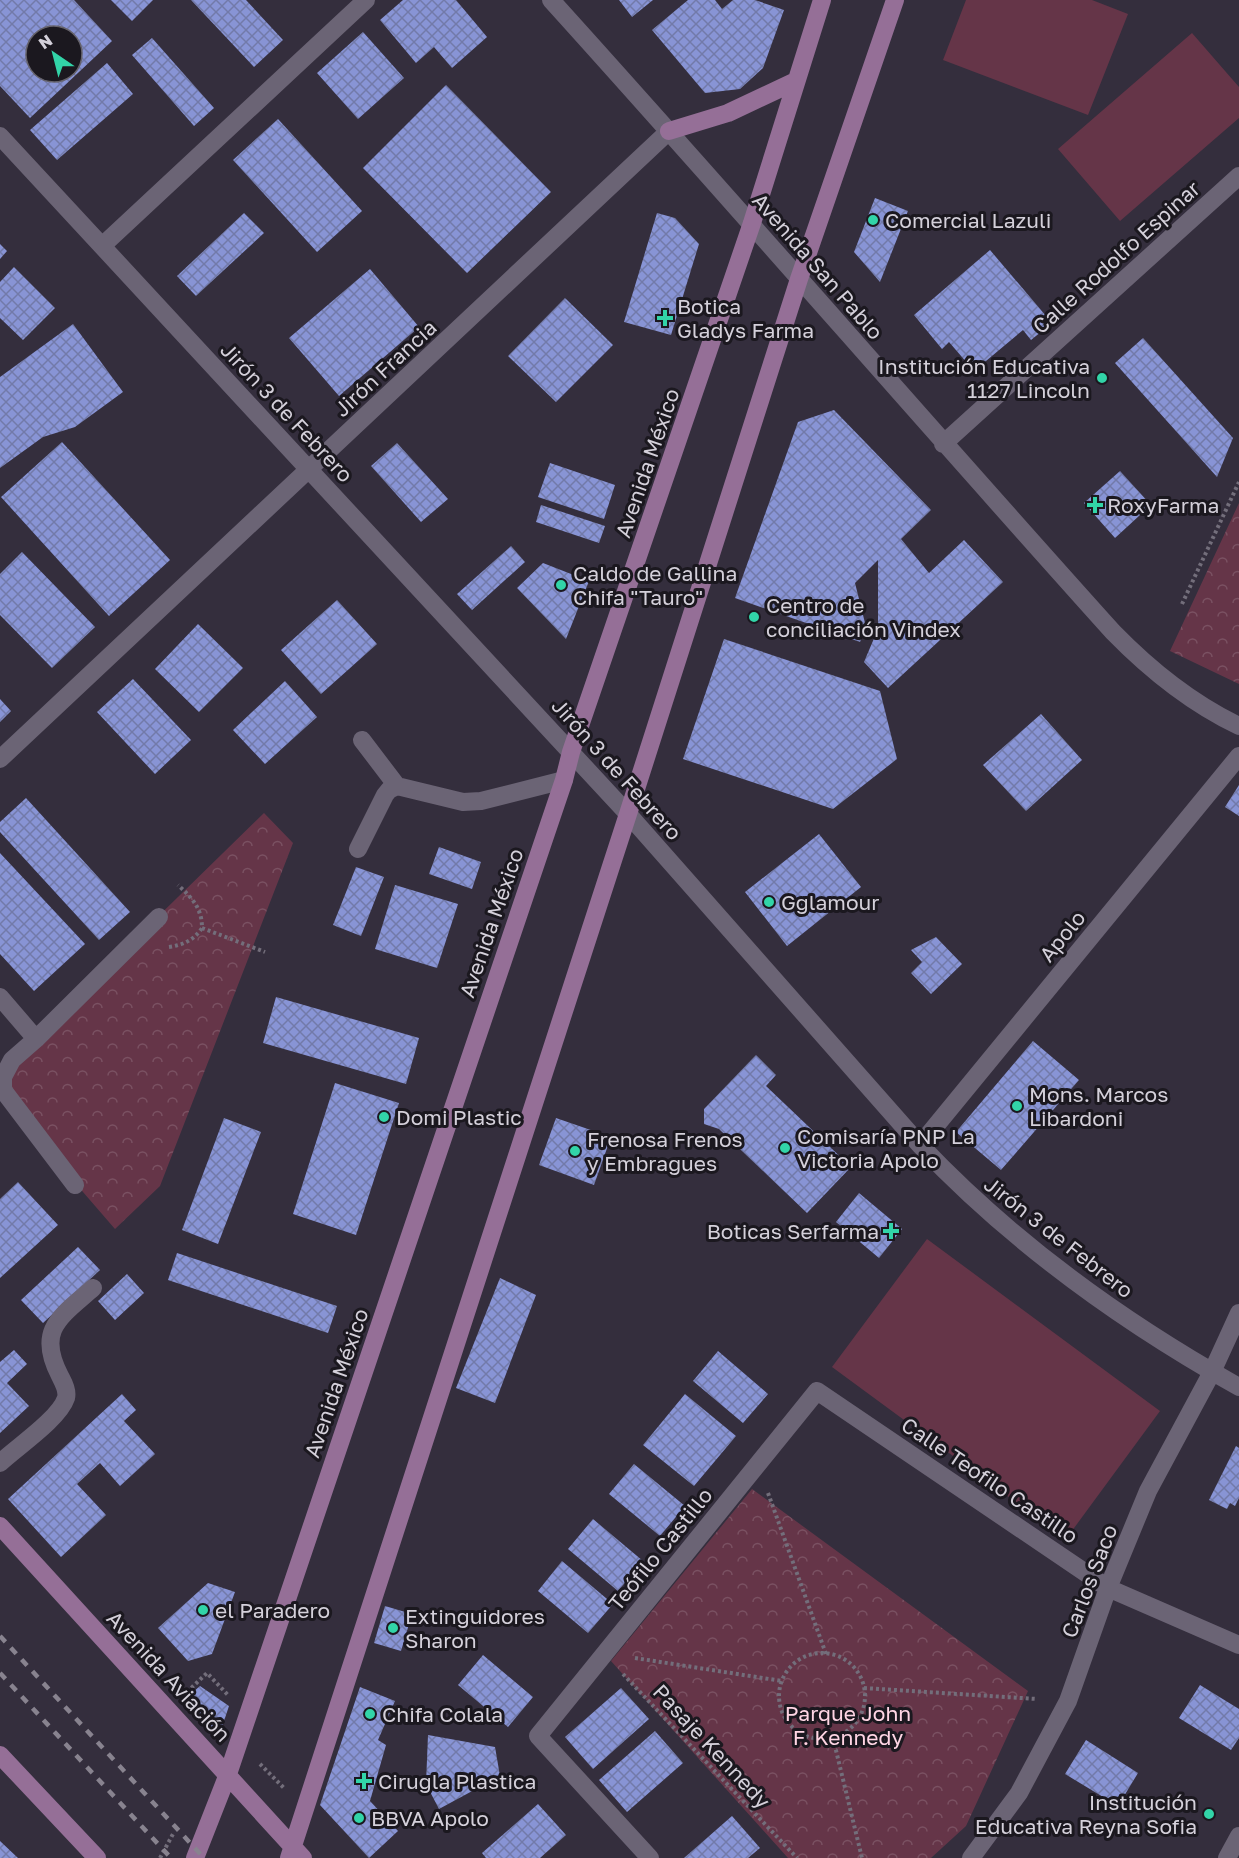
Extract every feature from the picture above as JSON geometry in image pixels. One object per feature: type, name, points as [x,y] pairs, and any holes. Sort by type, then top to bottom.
[{"type":"main road","name":"Avenida México","points":[[195,1858],[228,1774],[752,223],[822,0]]},
{"type":"main road","points":[[295,1854],[799,279],[896,0]]},
{"type":"main road","points":[[669,131],[728,113],[796,81]]},
{"type":"main road","name":"Avenida Aviación","points":[[0,1526],[228,1774],[295,1854]]},
{"type":"main road","points":[[0,1755],[97,1858]]},
{"type":"street","points":[[102,246],[366,0]]},
{"type":"street","name":"Avenida San Pablo","points":[[551,0],[752,223],[943,444],[1137,657],[1193,700],[1239,726]]},
{"type":"street","name":"Jirón Francia","points":[[0,759],[669,131]]},
{"type":"street","name":"Jirón 3 de Febrero","points":[[0,136],[572,752],[954,1181],[1002,1225],[1066,1277],[1174,1350],[1239,1387]]},
{"type":"street","name":"Calle Rodolfo Espinar","points":[[943,444],[1239,176]]},
{"type":"street","points":[[362,740],[397,786]]},
{"type":"street","name":"Apolo","points":[[920,1145],[1239,756]]},
{"type":"street","points":[[358,849],[385,795],[397,786],[463,802],[472,802],[564,780]]},
{"type":"street","points":[[75,1185],[3,1090],[2,1083],[6,1068],[159,917]]},
{"type":"street","points":[[0,997],[36,1039]]},
{"type":"street","points":[[0,1463],[53,1417],[65,1401],[66,1388],[53,1363],[49,1344],[51,1334],[64,1314],[93,1288]]},
{"type":"street","name":"Carlos Saco","points":[[971,1858],[1019,1793],[1068,1701],[1108,1587],[1148,1491],[1212,1372],[1239,1313]]},
{"type":"street","name":"Calle Teofilo Castillo","points":[[818,1391],[1108,1587],[1239,1645]]},
{"type":"street","name":"Teófilo Castillo","points":[[650,1858],[538,1736],[818,1391]]},
{"type":"street","points":[[1227,1858],[1239,1836]]},
{"type":"path","points":[[1182,604],[1239,482]]},
{"type":"path","points":[[202,928],[265,952]]},
{"type":"path","points":[[758,1464],[826,1654]]},
{"type":"path","points":[[604,1654],[782,1681]]},
{"type":"path","name":"Pasaje Kennedy","points":[[604,1654],[797,1858]]},
{"type":"path","points":[[812,1654],[826,1654],[839,1657],[851,1664],[860,1675],[865,1701],[858,1719],[845,1733],[832,1738],[819,1739],[795,1730],[786,1720],[781,1707],[780,1694],[782,1681],[789,1669],[812,1654]]},
{"type":"path","points":[[169,1709],[207,1673],[247,1715]]},
{"type":"path","points":[[864,1688],[1068,1701]]},
{"type":"path","points":[[832,1738],[862,1858]]},
{"type":"green space","points":[[966,0],[1092,0],[1128,14],[1088,115],[943,60]]},
{"type":"green space","points":[[1192,33],[1239,87],[1239,118],[1120,221],[1058,149]]},
{"type":"green space","points":[[1239,503],[1239,684],[1170,651]]},
{"type":"green space","points":[[264,813],[293,843],[160,1186],[115,1229],[0,1096],[0,1071]]},
{"type":"green space","points":[[927,1239],[1160,1411],[1066,1539],[832,1367]]},
{"type":"green space","name":"Parque John F. Kennedy","points":[[752,1489],[1028,1691],[966,1826],[931,1858],[788,1858],[611,1661]]},
{"type":"building","points":[[0,0],[74,0],[112,41],[84,67],[84,24],[24,24],[24,84],[66,84],[30,118],[0,86]]},
{"type":"building","points":[[111,0],[153,0],[132,21]]},
{"type":"building","points":[[191,0],[246,0],[283,40],[254,67]]},
{"type":"building","points":[[403,0],[456,0],[487,37],[452,68],[434,47],[416,63],[380,20]]},
{"type":"building","points":[[619,0],[653,0],[632,17]]},
{"type":"building","points":[[688,0],[715,0],[722,9],[733,0],[755,0],[784,10],[763,68],[740,89],[705,93],[652,30]]},
{"type":"building","points":[[363,32],[404,78],[358,119],[317,73]]},
{"type":"building","points":[[152,38],[214,108],[194,126],[132,55]]},
{"type":"building","points":[[107,63],[133,94],[57,160],[30,130]]},
{"type":"building","points":[[446,85],[551,192],[467,273],[363,168]]},
{"type":"building","points":[[278,119],[362,211],[317,252],[233,160]]},
{"type":"building","points":[[875,198],[908,211],[880,282],[854,252]]},
{"type":"building","points":[[244,213],[264,233],[196,296],[177,276]]},
{"type":"building","points":[[657,213],[675,218],[699,244],[671,335],[624,322]]},
{"type":"building","points":[[0,244],[7,251],[0,259]]},
{"type":"building","points":[[990,250],[1052,323],[1031,340],[1023,330],[974,371],[949,342],[942,349],[914,315]]},
{"type":"building","points":[[14,267],[55,308],[23,340],[0,318],[0,282]]},
{"type":"building","points":[[370,269],[419,327],[339,396],[289,338]]},
{"type":"building","points":[[565,298],[613,345],[556,402],[508,356]]},
{"type":"building","points":[[73,324],[123,392],[75,427],[43,437],[0,468],[0,377]]},
{"type":"building","points":[[1143,338],[1233,438],[1217,477],[1115,363]]},
{"type":"building","points":[[834,410],[931,510],[901,539],[929,573],[964,540],[1003,582],[888,688],[864,662],[878,629],[878,560],[855,583],[866,627],[860,642],[735,598],[798,422]]},
{"type":"building","points":[[62,442],[170,560],[109,616],[1,497]]},
{"type":"building","points":[[397,443],[448,499],[421,522],[371,466]]},
{"type":"building","points":[[550,463],[615,485],[604,519],[538,497]]},
{"type":"building","points":[[1120,471],[1151,505],[1115,538],[1084,503]]},
{"type":"building","points":[[541,505],[605,526],[599,543],[536,522]]},
{"type":"building","points":[[511,546],[525,562],[472,610],[457,594]]},
{"type":"building","points":[[22,552],[95,627],[52,668],[0,615],[0,574]]},
{"type":"building","points":[[543,563],[589,581],[566,639],[517,588]]},
{"type":"building","points":[[337,600],[377,644],[321,694],[281,650]]},
{"type":"building","points":[[198,624],[243,668],[199,712],[155,669]]},
{"type":"building","points":[[724,639],[880,691],[897,759],[833,809],[683,759]]},
{"type":"building","points":[[133,679],[191,740],[155,774],[97,712]]},
{"type":"building","points":[[285,681],[317,717],[265,764],[233,730]]},
{"type":"building","points":[[0,699],[11,711],[0,722]]},
{"type":"building","points":[[1041,714],[1082,760],[1026,811],[983,765]]},
{"type":"building","points":[[1239,785],[1239,816],[1225,807]]},
{"type":"building","points":[[26,798],[130,912],[99,940],[0,832],[0,822]]},
{"type":"building","points":[[819,834],[861,887],[787,946],[745,892]]},
{"type":"building","points":[[439,847],[481,862],[472,889],[429,874]]},
{"type":"building","points":[[0,853],[85,944],[34,991],[0,954]]},
{"type":"building","points":[[356,867],[384,877],[361,936],[333,925]]},
{"type":"building","points":[[395,885],[458,904],[437,968],[375,949]]},
{"type":"building","points":[[936,937],[962,964],[931,994],[911,973],[922,962],[911,950]]},
{"type":"building","points":[[276,997],[419,1038],[406,1084],[263,1043]]},
{"type":"building","name":"Mons. Marcos Libardoni","points":[[1033,1041],[1079,1080],[1001,1170],[956,1132]]},
{"type":"building","name":"Comisaría PNP La Victoria Apolo","points":[[756,1055],[776,1075],[766,1086],[851,1167],[807,1213],[719,1129],[704,1124],[704,1109]]},
{"type":"building","points":[[335,1083],[399,1103],[356,1235],[293,1214]]},
{"type":"building","points":[[224,1118],[261,1132],[218,1244],[182,1230]]},
{"type":"building","name":"Frenosa Frenos y Embragues","points":[[556,1118],[611,1137],[594,1185],[539,1165]]},
{"type":"building","points":[[18,1182],[58,1225],[0,1278],[0,1199]]},
{"type":"building","points":[[859,1193],[902,1229],[879,1258],[836,1222]]},
{"type":"building","points":[[78,1247],[100,1270],[43,1323],[21,1300]]},
{"type":"building","points":[[177,1253],[337,1306],[328,1333],[168,1280]]},
{"type":"building","points":[[127,1274],[144,1293],[115,1320],[98,1301]]},
{"type":"building","points":[[500,1278],[536,1295],[495,1403],[456,1388]]},
{"type":"building","points":[[14,1350],[27,1364],[7,1383],[29,1406],[0,1433],[0,1362]]},
{"type":"building","points":[[718,1351],[768,1394],[743,1423],[693,1381]]},
{"type":"building","points":[[122,1394],[136,1410],[124,1421],[155,1454],[120,1486],[100,1463],[77,1484],[106,1515],[61,1557],[8,1499]]},
{"type":"building","points":[[685,1394],[736,1436],[694,1486],[643,1445]]},
{"type":"building","points":[[1236,1446],[1239,1448],[1239,1498],[1235,1506],[1230,1503],[1227,1509],[1209,1500]]},
{"type":"building","points":[[634,1464],[685,1506],[660,1536],[609,1494]]},
{"type":"building","points":[[593,1519],[643,1561],[618,1591],[568,1549]]},
{"type":"building","points":[[562,1561],[613,1604],[588,1633],[538,1591]]},
{"type":"building","name":"el Paradero","points":[[208,1583],[235,1592],[212,1654],[188,1661],[158,1628]]},
{"type":"building","name":"Extinguidores Sharon","points":[[385,1606],[412,1614],[401,1651],[374,1643]]},
{"type":"building","points":[[483,1655],[533,1697],[508,1727],[458,1685]]},
{"type":"building","points":[[1200,1685],[1239,1709],[1239,1738],[1231,1750],[1179,1718]]},
{"type":"building","points":[[200,1686],[229,1706],[219,1736],[186,1698]]},
{"type":"building","points":[[360,1687],[395,1701],[378,1740],[386,1745],[370,1801],[398,1831],[369,1858],[320,1805]]},
{"type":"building","points":[[621,1688],[649,1719],[593,1769],[565,1737]]},
{"type":"building","points":[[655,1731],[683,1763],[627,1812],[599,1780]]},
{"type":"building","points":[[428,1735],[495,1747],[500,1776],[439,1809],[426,1784]]},
{"type":"building","points":[[1086,1740],[1138,1773],[1118,1806],[1065,1774]]},
{"type":"building","points":[[538,1804],[566,1835],[540,1858],[486,1858],[482,1853]]},
{"type":"building","points":[[732,1816],[760,1848],[748,1858],[684,1858]]},
{"type":"building","points":[[0,1841],[18,1858],[0,1858]]},
{"type":"railway","points":[[0,1636],[204,1858]]},
{"type":"railway","points":[[0,1673],[171,1858]]},
{"type":"place","name":"Comercial Lazuli","points":[[873,220]]},
{"type":"place","name":"Botica Gladys Farma","points":[[665,318]]},
{"type":"place","name":"Institución Educativa 1127 Lincoln","points":[[1102,378]]},
{"type":"place","name":"RoxyFarma","points":[[1095,505]]},
{"type":"place","name":"Caldo de Gallina Chifa \"Tauro\"","points":[[561,585]]},
{"type":"place","name":"Centro de conciliación Vindex","points":[[754,617]]},
{"type":"place","name":"Gglamour","points":[[769,902]]},
{"type":"place","name":"Mons. Marcos Libardoni","points":[[1017,1106]]},
{"type":"place","name":"Domi Plastic","points":[[384,1117]]},
{"type":"place","name":"Comisaría PNP La Victoria Apolo","points":[[785,1148]]},
{"type":"place","name":"Frenosa Frenos y Embragues","points":[[575,1151]]},
{"type":"place","name":"Boticas Serfarma","points":[[891,1231]]},
{"type":"place","name":"el Paradero","points":[[203,1610]]},
{"type":"place","name":"Extinguidores Sharon","points":[[393,1628]]},
{"type":"place","name":"Chifa Colala","points":[[370,1714]]},
{"type":"place","name":"Cirugla Plastica","points":[[364,1781]]},
{"type":"place","name":"Institución Educativa Reyna Sofia","points":[[1209,1814]]},
{"type":"place","name":"BBVA Apolo","points":[[359,1818]]}]
